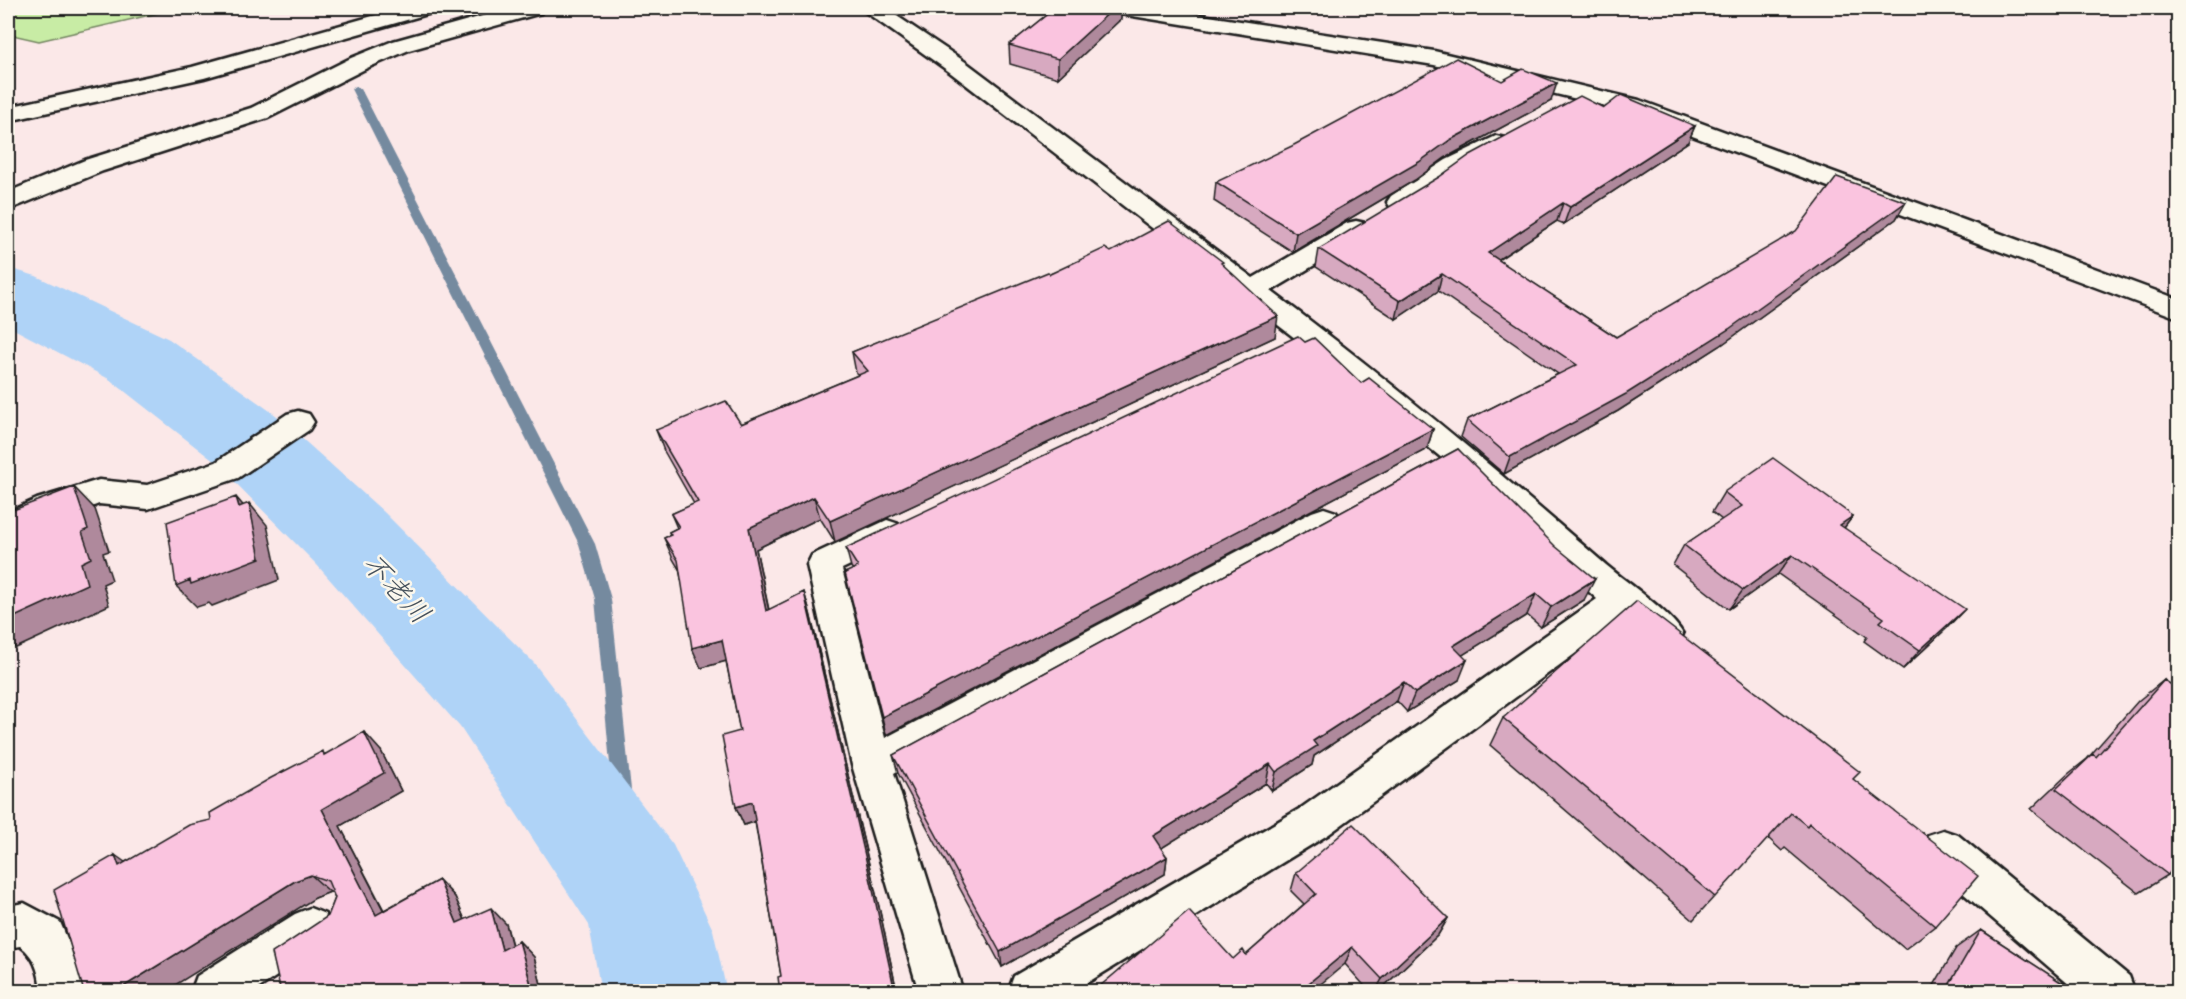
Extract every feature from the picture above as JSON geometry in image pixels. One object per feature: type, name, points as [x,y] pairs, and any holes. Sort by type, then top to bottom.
[{"type":"street","points":[[8,114],[196,73],[423,8]]},
{"type":"street","points":[[8,202],[71,175],[255,116],[386,52],[533,8]]},
{"type":"street","points":[[871,8],[959,68],[1310,335],[1454,451],[1622,600],[1687,651]]},
{"type":"street","points":[[1120,8],[1434,58],[1631,105],[1785,160],[2178,309]]},
{"type":"street","points":[[1557,110],[1587,93]]},
{"type":"street","points":[[1251,291],[1379,215],[1455,165],[1516,132]]},
{"type":"street","points":[[1277,351],[1310,335]]},
{"type":"street","points":[[8,526],[49,508],[99,492],[148,497],[216,474],[227,470],[298,423]]},
{"type":"street","points":[[1424,467],[1454,451]]},
{"type":"street","points":[[872,765],[1351,506]]},
{"type":"street","points":[[915,520],[830,560],[824,566],[872,765],[941,992]]},
{"type":"street","points":[[1030,992],[1315,820],[1622,600]]},
{"type":"street","points":[[1921,832],[1986,883],[2113,992]]},
{"type":"street","points":[[213,992],[331,915]]},
{"type":"street","points":[[8,927],[24,924],[45,937],[62,978],[63,992]]},
{"type":"green space","points":[[17,8],[180,8],[39,41],[8,34],[8,14]]},
{"type":"building","points":[[1055,8],[1114,8],[1058,59],[1009,45]]},
{"type":"building","points":[[1456,58],[1502,81],[1523,69],[1557,83],[1450,140],[1419,162],[1296,233],[1216,182],[1292,146]]},
{"type":"building","points":[[1621,95],[1695,126],[1570,207],[1563,203],[1488,253],[1616,337],[1796,231],[1837,177],[1906,202],[1729,329],[1626,394],[1510,457],[1467,420],[1577,365],[1442,274],[1400,301],[1319,249],[1439,177],[1470,155],[1580,96],[1604,108]]},
{"type":"building","points":[[1169,221],[1223,262],[1221,263],[1278,316],[830,521],[814,497],[749,528],[766,611],[804,592],[895,992],[780,992],[778,977],[781,976],[752,802],[736,807],[722,736],[740,731],[722,640],[692,648],[678,560],[664,538],[671,535],[669,532],[679,527],[671,514],[698,502],[656,430],[726,401],[741,424],[868,371],[852,352],[1048,272],[1050,274],[1105,248],[1111,252]]},
{"type":"building","points":[[1298,336],[1305,342],[1314,338],[1361,383],[1369,378],[1433,429],[882,717],[845,573],[858,567],[846,548]]},
{"type":"building","points":[[1458,449],[1555,546],[1595,579],[1551,607],[1536,594],[1453,646],[1467,660],[1415,693],[1404,682],[1313,741],[1317,746],[1276,772],[1270,764],[1153,836],[1167,857],[1000,952],[893,755]]},
{"type":"building","points":[[1773,458],[1853,516],[1840,525],[1965,609],[1920,650],[1880,622],[1884,618],[1792,555],[1743,590],[1684,545],[1742,506],[1724,492]]},
{"type":"building","points":[[74,487],[88,529],[82,532],[91,558],[81,563],[87,584],[8,620],[8,512]]},
{"type":"building","points":[[236,497],[239,507],[249,503],[260,558],[191,584],[190,580],[176,586],[167,522]]},
{"type":"building","points":[[1637,601],[1860,772],[1853,779],[1978,876],[1935,926],[1809,823],[1807,826],[1791,813],[1715,897],[1503,718]]},
{"type":"building","points":[[2164,680],[2178,689],[2178,861],[2168,875],[2056,789],[2093,754],[2096,757]]},
{"type":"building","points":[[364,732],[384,773],[322,809],[376,915],[439,880],[457,923],[491,908],[502,950],[519,941],[533,992],[281,992],[272,953],[328,916],[335,898],[328,881],[311,875],[295,881],[115,992],[84,992],[54,890],[115,855],[119,866],[189,825],[211,820],[210,813],[271,778],[323,751],[324,755]]},
{"type":"building","points":[[1353,824],[1448,918],[1382,979],[1352,947],[1298,992],[1093,992],[1189,911],[1233,959],[1243,950],[1246,955],[1316,894],[1296,873]]},
{"type":"building","points":[[1981,930],[2076,992],[1945,992]]},
{"type":"waterway","points":[[356,89],[587,544],[603,599],[631,885]]},
{"type":"waterway","name":"不老川","points":[[8,294],[139,359],[246,439],[351,539],[497,695],[631,885],[652,930],[664,992]]}]
